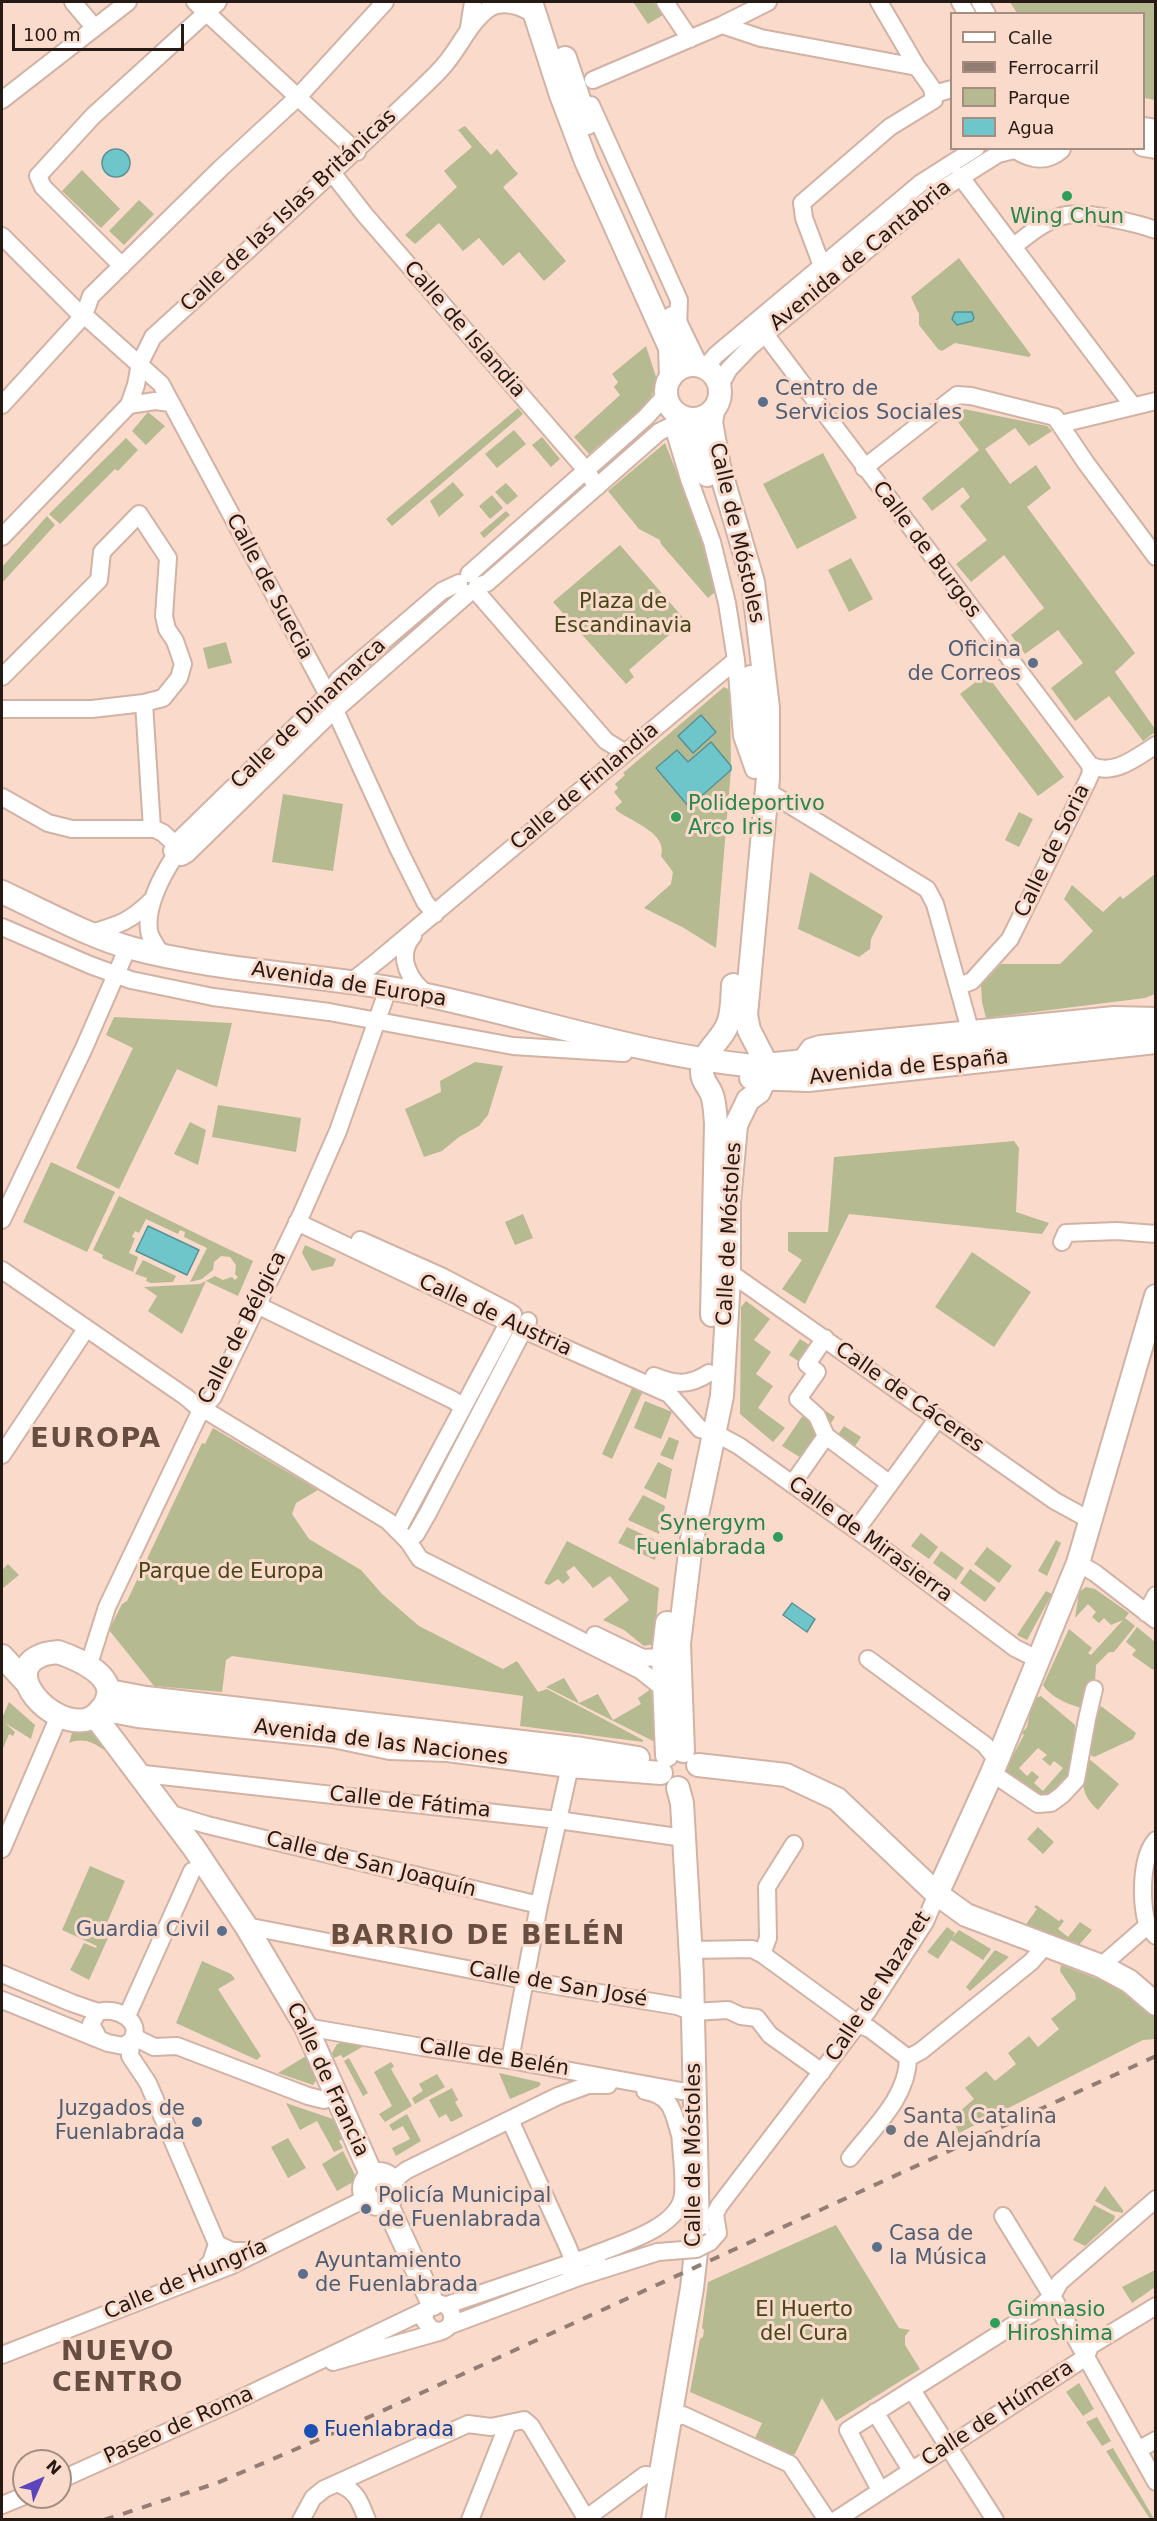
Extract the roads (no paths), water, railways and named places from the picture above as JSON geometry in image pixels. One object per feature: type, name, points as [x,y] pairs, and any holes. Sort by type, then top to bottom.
[{"type":"main road","points":[[538,6],[589,112],[597,152],[678,328],[700,366],[714,375],[720,385],[721,394],[713,411],[706,416],[683,421],[672,410],[668,386],[670,348],[586,161],[561,95],[538,6]]},
{"type":"main road","points":[[1020,150],[1029,155],[1042,156],[1055,150]]},
{"type":"main road","points":[[668,386],[686,366],[700,366]]},
{"type":"main road","name":"Calle de Móstoles","points":[[675,1760],[679,1644],[691,1544],[701,1426],[722,1396],[729,1272],[729,1202],[736,1125],[748,1100],[759,1092],[763,1064],[749,1030],[746,1015],[767,791],[768,708],[753,582],[719,466],[711,422],[713,411]]},
{"type":"main road","name":"Calle de Móstoles","points":[[675,1760],[664,1689],[663,1657],[678,1545],[707,1398],[705,1376],[712,1318],[716,1123],[712,1094],[705,1084],[707,1058],[729,1024],[731,1013],[754,770],[751,672],[741,603],[725,537],[683,421]]},
{"type":"main road","name":"Avenida de Europa","points":[[2,892],[91,933],[123,961],[162,955],[344,983],[383,1004],[429,995],[707,1058]]},
{"type":"main road","name":"Avenida de Europa","points":[[2,905],[123,961],[522,1029],[624,1053],[707,1058]]},
{"type":"main road","name":"Avenida de España","points":[[707,1058],[755,1066],[1155,1026]]},
{"type":"main road","name":"Avenida de España","points":[[763,1064],[808,1080],[1155,1042]]},
{"type":"main road","name":"Avenida de España","points":[[1117,1047],[1140,1048],[1155,1054]]},
{"type":"main road","points":[[712,1094],[723,1101],[735,1103],[748,1100]]},
{"type":"main road","name":"Calle de Nazaret","points":[[937,1894],[994,1766],[1078,1563],[1155,1296]]},
{"type":"main road","points":[[4,1657],[29,1671],[36,1699],[46,1710],[59,1716],[85,1720],[102,1705],[102,1677],[89,1664],[58,1652],[40,1656],[29,1671]]},
{"type":"main road","name":"Avenida de las Naciones","points":[[102,1705],[146,1698],[582,1749],[645,1759],[675,1760]]},
{"type":"main road","name":"Avenida de las Naciones","points":[[102,1705],[138,1716],[333,1736],[390,1748],[448,1750],[570,1766],[675,1760]]},
{"type":"main road","name":"Calle de Francia","points":[[102,1705],[114,1743],[195,1848],[246,1926],[306,2027],[335,2096],[382,2178]]},
{"type":"main road","points":[[114,1743],[118,1730],[130,1719],[138,1716]]},
{"type":"main road","points":[[675,1760],[696,1779],[692,1784],[678,1788],[667,1784],[675,1760]]},
{"type":"main road","points":[[675,1760],[786,1775],[837,1799],[937,1894],[966,1915],[1101,1966],[1129,1981],[1155,2004]]},
{"type":"main road","name":"Calle de Móstoles","points":[[654,2518],[659,2476],[672,2419],[698,2234],[688,2091],[698,2012],[690,1950],[682,1803],[678,1788]]},
{"type":"main road","name":"Calle de Francia","points":[[192,1871],[207,1876],[224,1893]]},
{"type":"main road","points":[[382,2178],[394,2192],[392,2198],[376,2200],[435,2306]]},
{"type":"street","points":[[73,2],[94,27]]},
{"type":"street","points":[[2,100],[128,2]]},
{"type":"street","points":[[2,405],[84,315],[91,296],[221,168],[298,97],[385,2]]},
{"type":"street","name":"Calle de las Islas Británicas","points":[[469,27],[473,2]]},
{"type":"street","name":"Calle de las Islas Británicas","points":[[2,537],[129,405],[140,363],[153,337],[357,152],[447,63],[469,27],[490,7],[501,2],[538,6]]},
{"type":"street","points":[[665,2],[690,39]]},
{"type":"street","points":[[593,80],[722,25],[768,2]]},
{"type":"street","points":[[822,266],[804,218],[802,203],[890,127],[934,100],[934,94],[879,2]]},
{"type":"street","points":[[122,266],[43,187],[38,176],[93,116],[207,5],[298,97],[357,152]]},
{"type":"street","points":[[722,25],[761,38],[917,67]]},
{"type":"street","points":[[564,56],[572,66],[593,80],[589,112]]},
{"type":"street","points":[[934,94],[950,89]]},
{"type":"street","name":"Avenida de Cantabria","points":[[700,366],[921,183],[973,150]]},
{"type":"street","name":"Avenida de Cantabria","points":[[720,385],[729,369],[765,334],[936,193],[998,154],[1014,150]]},
{"type":"street","name":"Calle de Islandia","points":[[333,174],[365,215],[586,470],[597,487]]},
{"type":"street","points":[[960,176],[1133,406]]},
{"type":"street","points":[[1014,246],[1049,222],[1067,214],[1084,215],[1155,230]]},
{"type":"street","name":"Calle de Suecia","points":[[2,236],[78,312],[140,363],[161,384],[332,702],[398,848],[425,902],[435,914]]},
{"type":"street","name":"Calle de Burgos","points":[[765,334],[1090,765]]},
{"type":"street","name":"Calle de Dinamarca","points":[[91,933],[123,924],[138,915],[152,900],[175,850],[182,857],[187,854],[332,702],[470,585],[586,470],[659,405],[668,386]]},
{"type":"street","points":[[864,468],[957,395],[971,396],[1055,417],[1155,557]]},
{"type":"street","points":[[129,405],[155,401],[171,403]]},
{"type":"street","points":[[1061,424],[1155,401]]},
{"type":"street","name":"Calle de Dinamarca","points":[[470,585],[487,583],[659,432],[683,421]]},
{"type":"street","name":"Calle de Móstoles","points":[[683,421],[688,479],[712,542],[727,603],[736,660],[742,735],[754,770]]},
{"type":"street","points":[[2,676],[99,580],[102,552],[139,514],[168,558],[164,616],[167,629],[175,641],[183,664],[179,678],[163,698],[144,703],[92,709],[2,709]]},
{"type":"street","points":[[470,585],[606,741],[624,752]]},
{"type":"street","name":"Calle de Finlandia","points":[[344,983],[356,978],[435,914],[624,752],[722,674],[736,660]]},
{"type":"street","points":[[144,703],[152,829]]},
{"type":"street","name":"Calle de Soria","points":[[959,986],[972,981],[1010,939],[1087,782],[1091,773],[1090,765],[1102,770],[1112,769],[1155,745]]},
{"type":"street","points":[[767,791],[927,890],[935,904],[970,1030]]},
{"type":"street","points":[[2,797],[48,823],[72,829],[152,829],[164,833],[175,850]]},
{"type":"street","name":"Calle de Dinamarca","points":[[152,900],[150,933],[162,955]]},
{"type":"street","name":"Calle de Finlandia","points":[[429,995],[418,988],[406,967],[404,953],[410,940],[435,914]]},
{"type":"street","name":"Avenida de Europa","points":[[2,927],[123,961]]},
{"type":"street","points":[[2,1220],[123,961]]},
{"type":"street","name":"Calle de Bélgica","points":[[89,1664],[107,1607],[201,1410],[213,1397],[338,1131],[383,1004]]},
{"type":"street","name":"Avenida de España","points":[[800,1061],[810,1047],[820,1044],[1114,1014],[1155,1016]]},
{"type":"street","name":"Calle de Austria","points":[[299,1217],[669,1394],[701,1426]]},
{"type":"street","points":[[1062,1242],[1066,1233],[1117,1231],[1155,1234]]},
{"type":"street","points":[[2,1270],[186,1397],[201,1410],[210,1413],[388,1521],[420,1559],[640,1670],[664,1689]]},
{"type":"street","name":"Calle de Cáceres","points":[[729,1272],[1055,1501],[1090,1520]]},
{"type":"street","points":[[257,1305],[464,1407]]},
{"type":"street","points":[[406,1540],[464,1407],[519,1321]]},
{"type":"street","points":[[406,1540],[416,1534],[428,1513],[519,1321]]},
{"type":"street","name":"Calle de Austria","points":[[519,1321],[671,1383],[690,1384],[705,1376]]},
{"type":"street","points":[[2,1455],[86,1329]]},
{"type":"street","points":[[825,1338],[807,1364],[817,1372],[798,1399],[816,1416],[826,1436],[890,1484]]},
{"type":"street","points":[[857,1529],[938,1418]]},
{"type":"street","name":"Calle de Mirasierra","points":[[701,1426],[739,1446],[793,1483],[1015,1648],[1037,1659]]},
{"type":"street","points":[[793,1483],[826,1436]]},
{"type":"street","points":[[406,1540],[643,1658],[663,1657]]},
{"type":"street","points":[[1078,1563],[1095,1573],[1151,1617],[1155,1595]]},
{"type":"street","points":[[868,1659],[985,1745],[994,1766],[1038,1804],[1051,1803],[1062,1796],[1076,1780],[1094,1689]]},
{"type":"street","points":[[2,1849],[59,1716]]},
{"type":"street","points":[[510,2060],[539,1905],[570,1766]]},
{"type":"street","name":"Calle de Fátima","points":[[135,1773],[558,1820],[684,1838]]},
{"type":"street","name":"Calle de San Joaquín","points":[[168,1813],[539,1905]]},
{"type":"street","points":[[195,1848],[193,1837],[195,1830],[203,1823]]},
{"type":"street","points":[[1101,1966],[1151,1931],[1144,1884],[1146,1856],[1155,1840]]},
{"type":"street","points":[[762,1954],[768,1938],[766,1887],[794,1844]]},
{"type":"street","points":[[127,2016],[192,1871]]},
{"type":"street","name":"Calle de Nazaret","points":[[710,2242],[718,2233],[715,2214],[736,2183],[858,2024],[925,1922],[937,1894]]},
{"type":"street","name":"Calle de San José","points":[[246,1926],[525,1981],[698,2012],[728,2010],[741,2016],[757,2018],[770,2035],[822,2072]]},
{"type":"street","points":[[908,2058],[921,2051],[1031,1962],[1045,1946]]},
{"type":"street","points":[[690,1950],[752,1949],[858,2024],[870,2029],[908,2058]]},
{"type":"street","points":[[2,1974],[98,2012],[110,2010],[127,2016],[134,2027],[130,2055],[148,2083],[217,2244],[211,2262],[195,2278]]},
{"type":"street","points":[[4,2005],[118,2046],[133,2039],[154,2047],[177,2046],[308,2096],[324,2100],[335,2096]]},
{"type":"street","points":[[98,2012],[91,2024],[98,2037]]},
{"type":"street","name":"Calle de Belén","points":[[306,2027],[688,2091]]},
{"type":"street","points":[[148,2083],[147,2064],[154,2047]]},
{"type":"street","points":[[850,2158],[903,2087],[908,2073],[908,2058]]},
{"type":"street","points":[[552,2068],[558,2079],[558,2097]]},
{"type":"street","points":[[382,2178],[407,2170],[558,2097],[588,2085],[601,2083],[660,2095],[670,2104],[680,2134]]},
{"type":"street","points":[[564,2283],[581,2260],[661,2225],[678,2211],[683,2195],[680,2134],[688,2091]]},
{"type":"street","points":[[510,2120],[581,2260]]},
{"type":"street","points":[[880,2490],[848,2430],[1037,2310],[1052,2296],[1060,2282],[1155,2199]]},
{"type":"street","name":"Calle de Hungría","points":[[2,2355],[230,2266],[265,2247],[376,2200]]},
{"type":"street","points":[[1003,2216],[1052,2296],[1155,2482]]},
{"type":"street","name":"Paseo de Roma","points":[[72,2475],[435,2306],[581,2260],[696,2249],[710,2242]]},
{"type":"street","points":[[217,2244],[232,2251],[244,2253],[265,2247]]},
{"type":"street","name":"Paseo de Roma","points":[[297,2372],[445,2328],[564,2283],[658,2252]]},
{"type":"street","points":[[435,2306],[453,2314],[445,2328],[427,2326],[424,2320],[435,2306]]},
{"type":"street","name":"Calle de Húmera","points":[[836,2520],[1086,2357],[1089,2346],[1155,2306]]},
{"type":"street","points":[[912,2390],[995,2520]]},
{"type":"street","points":[[875,2412],[911,2470]]},
{"type":"street","points":[[672,2419],[683,2415],[790,2464],[827,2520]]},
{"type":"street","points":[[301,2520],[313,2498],[324,2489],[468,2424],[491,2427],[524,2420],[531,2426],[586,2519],[645,2475],[659,2476]]},
{"type":"street","points":[[470,2520],[508,2424]]},
{"type":"street","points":[[1138,2450],[1155,2440]]},
{"type":"street","points":[[312,2520],[339,2484]]},
{"type":"street","points":[[339,2484],[352,2489],[359,2499],[366,2520]]},
{"type":"water","points":[[116,149],[126,153],[130,163],[126,173],[116,177],[106,173],[102,163],[106,153]]},
{"type":"water","points":[[955,312],[972,312],[974,318],[972,321],[957,325],[952,319]]},
{"type":"water","points":[[701,715],[716,732],[693,753],[678,736]]},
{"type":"water","points":[[711,742],[731,766],[731,770],[689,807],[656,768],[677,750],[688,762]]},
{"type":"water","points":[[148,1226],[199,1250],[187,1275],[136,1251]]},
{"type":"water","points":[[792,1603],[815,1619],[807,1632],[783,1615]]},
{"type":"railway","points":[[104,2520],[217,2483],[345,2428],[1156,2056]]},
{"type":"place","name":"Wing Chun","points":[[1067,196]]},
{"type":"place","name":"Centro de Servicios Sociales","points":[[763,402]]},
{"type":"place","name":"Oficina de Correos","points":[[1033,663]]},
{"type":"place","name":"Polideportivo Arco Iris","points":[[676,817]]},
{"type":"place","name":"Synergym Fuenlabrada","points":[[778,1537]]},
{"type":"place","name":"Guardia Civil","points":[[222,1931]]},
{"type":"place","name":"Juzgados de Fuenlabrada","points":[[197,2122]]},
{"type":"place","name":"Santa Catalina de Alejandría","points":[[891,2130]]},
{"type":"place","name":"Policía Municipal de Fuenlabrada","points":[[366,2209]]},
{"type":"place","name":"Casa de la Música","points":[[877,2247]]},
{"type":"place","name":"Ayuntamiento de Fuenlabrada","points":[[303,2274]]},
{"type":"place","name":"Gimnasio Hiroshima","points":[[995,2323]]},
{"type":"place","name":"Fuenlabrada","points":[[311,2431]]},
{"type":"district","name":"EUROPA","points":[[96,1440]]},
{"type":"district","name":"BARRIO DE BELÉN","points":[[478,1937]]},
{"type":"district","name":"NUEVO CENTRO","points":[[118,2368]]},
{"type":"park label","name":"Plaza de Escandinavia","points":[[623,615]]},
{"type":"park label","name":"Parque de Europa","points":[[231,1573]]},
{"type":"park label","name":"El Huerto del Cura","points":[[804,2323]]}]
